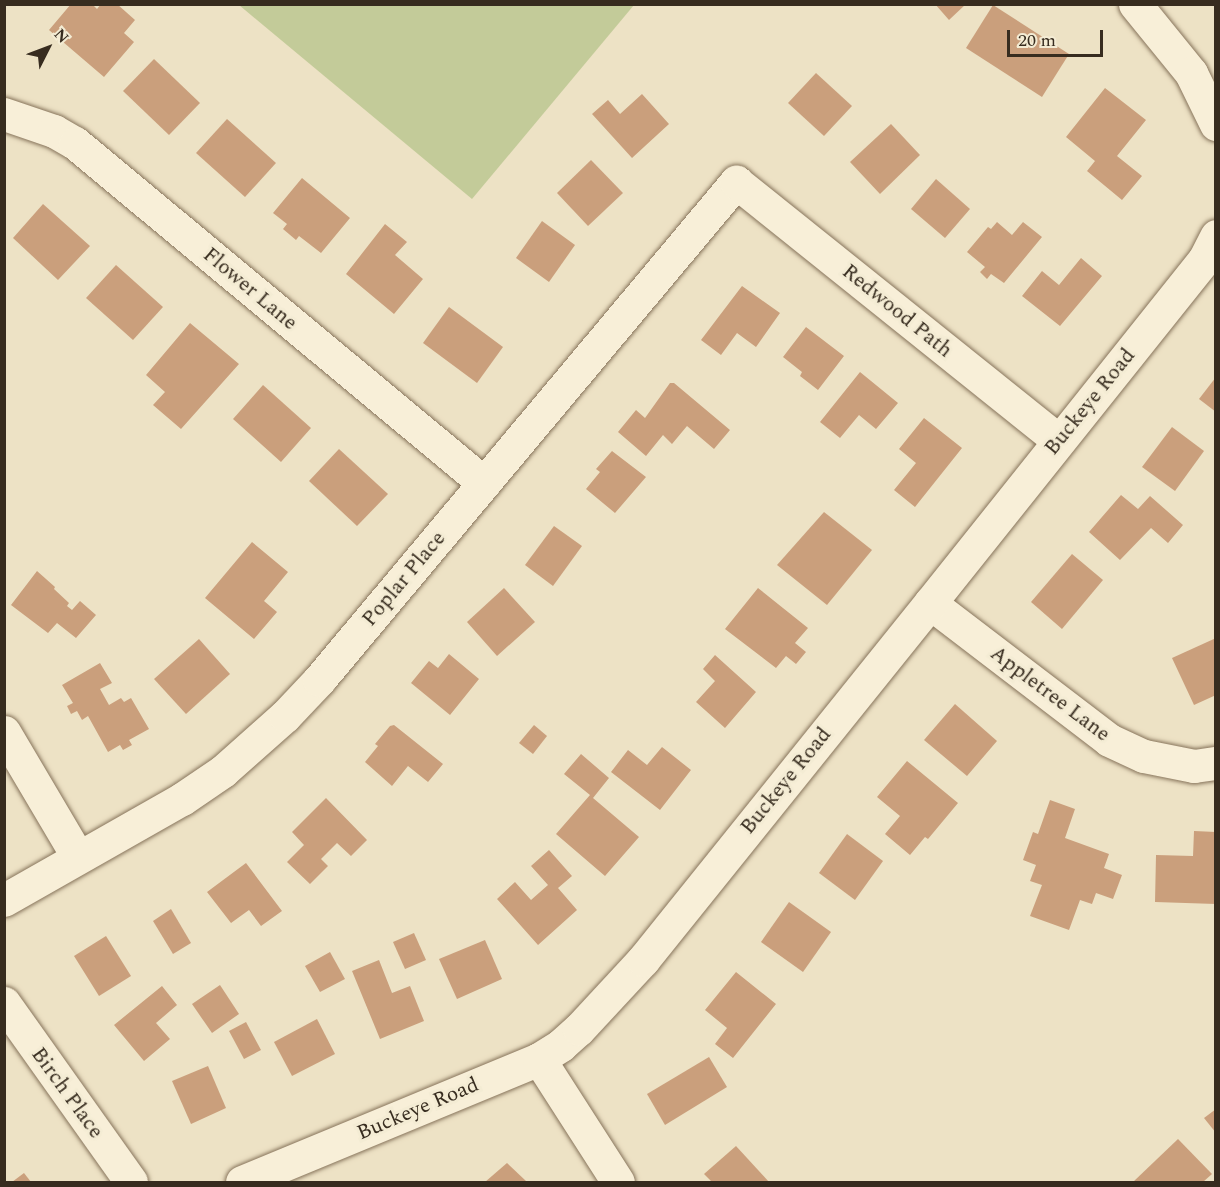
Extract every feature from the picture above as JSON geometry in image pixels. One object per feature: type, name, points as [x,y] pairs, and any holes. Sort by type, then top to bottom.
[{"type":"street","points":[[1135,4],[1191,73],[1215,124]]},
{"type":"street","name":"Flower Lane","points":[[4,114],[54,131],[75,143],[484,483]]},
{"type":"street","name":"Poplar Place","points":[[4,900],[182,799],[255,745],[319,680],[736,182]]},
{"type":"street","name":"Redwood Path","points":[[736,182],[1058,440]]},
{"type":"street","name":"Buckeye Road","points":[[242,1182],[539,1059],[561,1045],[579,1029],[643,960],[930,603],[1204,260],[1215,236]]},
{"type":"street","name":"Appletree Lane","points":[[930,603],[1109,740],[1144,756],[1194,766],[1215,763]]},
{"type":"street","points":[[4,732],[78,857]]},
{"type":"street","name":"Birch Place","points":[[4,1003],[131,1182]]},
{"type":"street","points":[[539,1059],[618,1182]]},
{"type":"green space","points":[[239,5],[634,5],[472,199]]},
{"type":"building","points":[[71,4],[92,4],[97,9],[101,4],[117,4],[135,20],[124,33],[134,42],[104,77],[49,30]]},
{"type":"building","points":[[935,4],[966,4],[949,20]]},
{"type":"building","points":[[993,5],[1069,54],[1042,97],[966,48]]},
{"type":"building","points":[[154,59],[200,103],[169,135],[123,91]]},
{"type":"building","points":[[816,73],[852,106],[824,136],[788,103]]},
{"type":"building","points":[[1105,88],[1146,120],[1117,156],[1142,176],[1122,200],[1087,171],[1095,161],[1066,137]]},
{"type":"building","points":[[642,94],[669,124],[632,158],[592,114],[608,100],[620,114]]},
{"type":"building","points":[[227,119],[276,163],[245,197],[196,153]]},
{"type":"building","points":[[891,124],[920,155],[880,194],[850,162]]},
{"type":"building","points":[[591,160],[623,193],[588,226],[557,193]]},
{"type":"building","points":[[302,178],[350,218],[321,253],[299,236],[296,240],[283,229],[287,224],[273,213]]},
{"type":"building","points":[[936,179],[970,209],[945,238],[911,209]]},
{"type":"building","points":[[43,204],[90,246],[58,280],[13,238]]},
{"type":"building","points":[[542,221],[575,245],[549,282],[516,258]]},
{"type":"building","points":[[997,222],[1012,235],[1023,222],[1042,237],[1004,283],[991,274],[987,279],[980,272],[985,267],[967,252],[988,227],[991,229]]},
{"type":"building","points":[[385,224],[407,242],[395,255],[423,279],[394,314],[346,274]]},
{"type":"building","points":[[1081,258],[1102,276],[1060,326],[1022,296],[1042,271],[1059,285]]},
{"type":"building","points":[[116,265],[163,307],[133,340],[86,298]]},
{"type":"building","points":[[742,286],[780,313],[756,347],[737,333],[721,355],[701,340]]},
{"type":"building","points":[[449,307],[503,347],[477,383],[423,343]]},
{"type":"building","points":[[190,323],[239,364],[181,429],[153,405],[165,392],[146,375]]},
{"type":"building","points":[[806,327],[844,356],[818,390],[800,376],[802,372],[783,357]]},
{"type":"building","points":[[860,372],[898,403],[876,429],[859,415],[840,438],[820,422]]},
{"type":"building","points":[[1216,377],[1216,412],[1199,399]]},
{"type":"building","points":[[670,383],[674,383],[730,430],[714,449],[687,426],[672,444],[663,435],[646,456],[618,432],[636,410],[645,418]]},
{"type":"building","points":[[263,385],[311,428],[281,462],[233,419]]},
{"type":"building","points":[[924,418],[962,448],[915,507],[894,490],[916,463],[899,449]]},
{"type":"building","points":[[1172,427],[1204,451],[1175,491],[1142,467]]},
{"type":"building","points":[[339,449],[388,494],[357,526],[309,481]]},
{"type":"building","points":[[612,451],[646,477],[615,513],[586,489],[600,472],[596,469]]},
{"type":"building","points":[[1121,495],[1138,509],[1150,496],[1183,525],[1168,543],[1151,528],[1120,560],[1089,532]]},
{"type":"building","points":[[824,512],[872,550],[827,605],[777,565]]},
{"type":"building","points":[[554,526],[582,546],[553,586],[525,565]]},
{"type":"building","points":[[252,542],[288,572],[264,601],[277,612],[254,639],[205,598]]},
{"type":"building","points":[[1072,554],[1103,580],[1062,629],[1031,602]]},
{"type":"building","points":[[37,571],[55,587],[54,589],[69,603],[67,606],[72,610],[80,601],[96,615],[76,638],[57,623],[48,633],[11,605]]},
{"type":"building","points":[[504,588],[535,622],[497,656],[467,622]]},
{"type":"building","points":[[758,588],[808,628],[795,643],[806,652],[796,664],[786,656],[776,668],[725,629]]},
{"type":"building","points":[[1216,638],[1216,695],[1194,705],[1172,658]]},
{"type":"building","points":[[199,639],[230,674],[186,714],[154,679]]},
{"type":"building","points":[[449,654],[479,679],[450,715],[411,683],[429,661],[438,668]]},
{"type":"building","points":[[715,655],[756,692],[725,728],[696,702],[715,681],[703,669]]},
{"type":"building","points":[[100,663],[112,683],[100,689],[109,705],[121,698],[124,702],[131,698],[149,729],[129,740],[132,745],[123,750],[120,745],[108,752],[88,716],[82,720],[77,711],[71,714],[67,706],[73,703],[62,685]]},
{"type":"building","points":[[955,704],[997,741],[967,776],[924,740]]},
{"type":"building","points":[[394,725],[443,764],[428,782],[408,766],[392,786],[365,762],[378,746],[375,744],[390,726]]},
{"type":"building","points":[[534,725],[547,736],[533,754],[519,743]]},
{"type":"building","points":[[662,747],[691,770],[660,810],[611,772],[628,750],[647,765]]},
{"type":"building","points":[[581,754],[609,778],[593,798],[639,837],[605,876],[556,834],[590,795],[564,774]]},
{"type":"building","points":[[907,761],[958,803],[928,839],[925,837],[910,855],[885,834],[900,816],[877,797]]},
{"type":"building","points":[[326,798],[367,840],[351,856],[337,843],[321,859],[328,866],[310,884],[287,862],[304,845],[292,832]]},
{"type":"building","points":[[1050,800],[1075,809],[1065,838],[1109,854],[1104,868],[1122,875],[1113,899],[1096,893],[1092,904],[1080,900],[1069,930],[1030,916],[1042,885],[1030,881],[1036,865],[1023,860],[1033,832],[1038,834]]},
{"type":"building","points":[[1194,831],[1216,832],[1216,904],[1155,902],[1156,855],[1193,856]]},
{"type":"building","points":[[847,834],[883,861],[855,900],[819,873]]},
{"type":"building","points":[[549,850],[572,876],[558,888],[577,910],[538,945],[497,899],[515,882],[531,900],[548,885],[531,866]]},
{"type":"building","points":[[246,863],[282,911],[261,926],[249,910],[231,923],[207,892]]},
{"type":"building","points":[[789,902],[831,932],[803,972],[761,942]]},
{"type":"building","points":[[171,909],[191,943],[173,954],[153,921]]},
{"type":"building","points":[[414,933],[426,960],[405,969],[393,942]]},
{"type":"building","points":[[106,936],[131,976],[99,996],[74,956]]},
{"type":"building","points":[[485,940],[502,979],[457,999],[439,959]]},
{"type":"building","points":[[330,952],[345,979],[320,992],[305,966]]},
{"type":"building","points":[[379,960],[392,993],[410,986],[424,1021],[380,1039],[352,971]]},
{"type":"building","points":[[736,972],[776,1004],[733,1058],[715,1044],[727,1028],[705,1010]]},
{"type":"building","points":[[220,985],[239,1014],[212,1033],[192,1004]]},
{"type":"building","points":[[162,986],[177,1005],[156,1023],[170,1039],[144,1061],[114,1025]]},
{"type":"building","points":[[317,1019],[335,1054],[292,1076],[274,1042]]},
{"type":"building","points":[[246,1022],[261,1050],[244,1059],[229,1031]]},
{"type":"building","points":[[709,1057],[727,1087],[665,1125],[647,1094]]},
{"type":"building","points":[[208,1066],[226,1108],[191,1124],[172,1081]]},
{"type":"building","points":[[1216,1109],[1216,1133],[1204,1118]]},
{"type":"building","points":[[1178,1139],[1212,1174],[1203,1182],[1133,1182]]},
{"type":"building","points":[[736,1146],[769,1182],[712,1182],[704,1174]]},
{"type":"building","points":[[507,1163],[526,1181],[485,1182]]},
{"type":"building","points":[[24,1173],[31,1182],[12,1182]]}]
